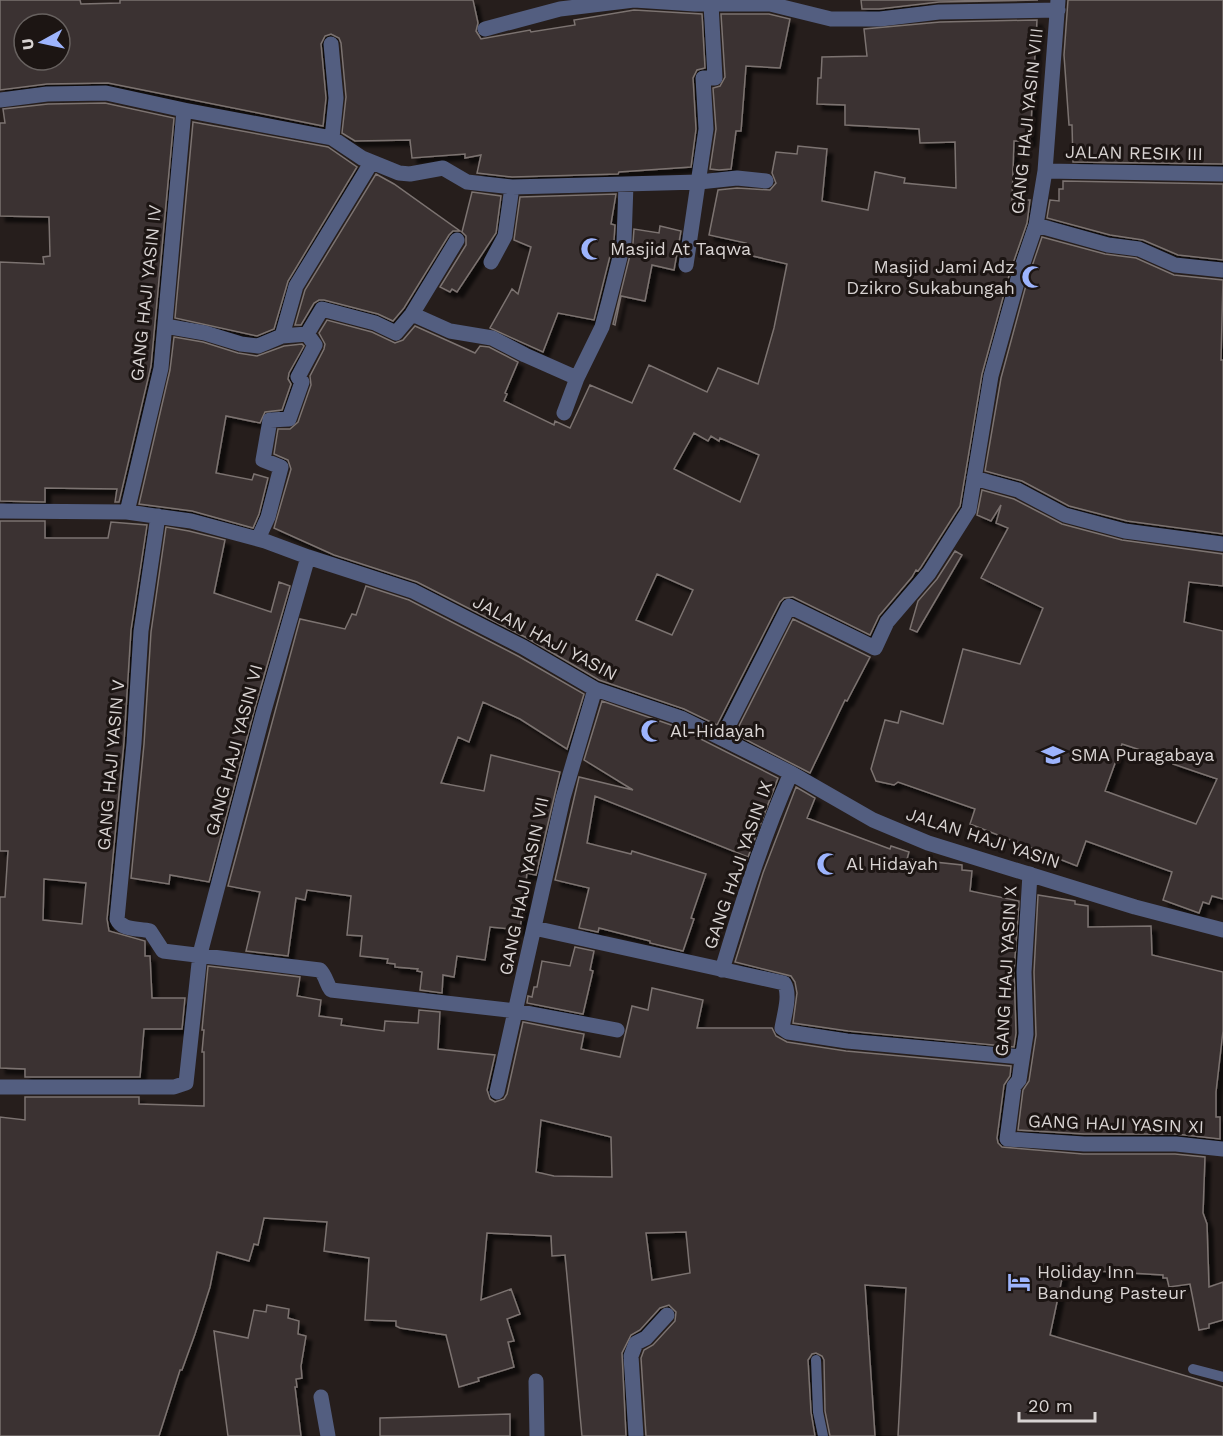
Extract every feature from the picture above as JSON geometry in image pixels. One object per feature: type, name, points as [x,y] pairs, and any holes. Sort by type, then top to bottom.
[{"type":"street","points":[[485,29],[560,9],[634,0],[770,4],[831,19],[880,19],[939,12],[1058,5]]},
{"type":"street","points":[[686,265],[706,129],[703,78],[715,78],[715,3]]},
{"type":"street","name":"GANG HAJI YASIN VIII","points":[[722,738],[789,606],[875,648],[887,622],[929,573],[969,510],[991,376],[1019,275],[1036,225],[1045,171],[1058,5]]},
{"type":"street","points":[[331,44],[336,98],[332,138]]},
{"type":"street","points":[[0,100],[47,94],[106,93],[332,138],[371,163],[399,173],[410,174],[443,168],[467,182],[512,187],[699,182],[737,178],[766,181]]},
{"type":"street","name":"GANG HAJI YASIN IV","points":[[127,512],[161,368],[184,110]]},
{"type":"street","points":[[282,336],[296,286],[371,163]]},
{"type":"street","name":"JALAN RESIK III","points":[[1045,171],[1223,174]]},
{"type":"street","points":[[564,412],[577,378],[602,327],[624,241],[627,184]]},
{"type":"street","points":[[491,262],[506,236],[512,187]]},
{"type":"street","points":[[1036,225],[1108,244],[1139,249],[1175,265],[1223,270]]},
{"type":"street","points":[[307,334],[322,309],[375,322],[396,333],[412,314],[458,240]]},
{"type":"street","points":[[412,314],[450,331],[492,338],[577,378]]},
{"type":"street","points":[[165,326],[258,346],[282,336],[307,334]]},
{"type":"street","points":[[258,539],[268,517],[281,466],[263,460],[270,420],[289,419],[302,382],[298,377],[315,345],[307,334]]},
{"type":"street","points":[[974,477],[1018,490],[1065,514],[1125,531],[1223,544]]},
{"type":"street","name":"JALAN HAJI YASIN","points":[[0,511],[127,512],[191,521],[258,539],[413,591],[523,647],[595,690],[681,718],[791,773],[873,820],[928,843],[1136,907],[1223,930]]},
{"type":"street","name":"GANG HAJI YASIN V","points":[[158,516],[141,631],[134,742],[117,919],[118,924],[123,927],[150,931],[163,951],[200,954]]},
{"type":"street","name":"GANG HAJI YASIN VI","points":[[0,1087],[174,1088],[186,1083],[200,954],[263,714],[308,557]]},
{"type":"street","name":"GANG HAJI YASIN VII","points":[[497,1092],[563,798],[595,690]]},
{"type":"street","name":"GANG HAJI YASIN IX","points":[[722,970],[740,909],[775,809],[791,773]]},
{"type":"street","name":"GANG HAJI YASIN X","points":[[1007,1139],[1014,1086],[1019,1080],[1026,1034],[1024,972],[1030,874]]},
{"type":"street","points":[[534,928],[784,983],[787,996],[782,1028],[788,1032],[847,1041],[1022,1057]]},
{"type":"street","points":[[200,954],[320,970],[331,990],[516,1011],[617,1030]]},
{"type":"street","name":"GANG HAJI YASIN XI","points":[[1007,1139],[1084,1144],[1176,1144],[1223,1149]]},
{"type":"street","points":[[636,1436],[631,1356],[636,1343],[646,1338],[667,1314]]},
{"type":"street","points":[[536,1382],[537,1436]]},
{"type":"street","points":[[321,1396],[328,1436]]},
{"type":"lane","points":[[816,1360],[818,1412],[823,1436]]},
{"type":"lane","points":[[1193,1369],[1223,1377]]},
{"type":"building","points":[[0,0],[80,0],[81,4],[120,3],[120,0],[473,0],[478,23],[476,31],[481,39],[575,25],[574,20],[634,10],[702,14],[705,68],[697,70],[693,78],[696,129],[691,167],[619,172],[618,174],[512,177],[477,173],[481,155],[465,158],[465,154],[412,158],[410,140],[355,141],[342,133],[346,97],[341,43],[339,38],[331,34],[325,36],[321,44],[326,98],[323,126],[108,83],[47,84],[0,90]]},
{"type":"building","points":[[861,0],[1038,0],[939,2],[862,9]]},
{"type":"building","points":[[1068,0],[1223,0],[1223,164],[1073,162],[1072,125],[1069,125],[1064,55]]},
{"type":"building","points":[[721,14],[769,14],[790,19],[780,68],[746,66],[741,131],[736,131],[731,169],[719,170],[710,169],[716,129],[713,88],[720,86],[725,77]]},
{"type":"building","points":[[1037,20],[1030,141],[1014,141],[1012,200],[1030,200],[1027,223],[1010,272],[982,374],[960,506],[921,567],[918,571],[916,570],[879,616],[870,635],[793,597],[784,598],[717,725],[684,709],[599,680],[527,638],[417,582],[334,555],[274,528],[291,469],[288,460],[274,454],[278,429],[290,429],[298,422],[311,385],[310,376],[324,349],[325,344],[319,333],[327,320],[372,332],[395,343],[403,340],[415,326],[475,353],[480,346],[489,347],[518,362],[504,401],[554,425],[555,421],[570,428],[590,385],[632,403],[649,365],[707,392],[718,368],[758,384],[774,328],[787,264],[744,254],[746,243],[709,235],[718,190],[737,188],[770,190],[776,183],[772,173],[776,152],[797,154],[798,146],[827,149],[822,201],[868,210],[875,172],[905,178],[904,183],[956,188],[955,142],[920,143],[919,129],[845,125],[845,105],[817,104],[822,57],[867,56],[864,29],[940,22]],"holes":[[[694,433],[708,441],[711,436],[719,441],[720,438],[759,455],[740,502],[674,469]],[[657,574],[693,590],[672,635],[636,620]]]},
{"type":"building","points":[[105,103],[174,118],[151,366],[119,502],[115,502],[117,489],[45,488],[45,502],[0,501],[0,262],[44,264],[43,257],[50,256],[49,217],[0,216],[0,123],[5,123],[3,109],[48,104]]},
{"type":"building","points":[[193,122],[328,147],[357,167],[288,281],[274,329],[257,336],[175,318]]},
{"type":"building","points":[[376,174],[394,184],[460,231],[453,231],[449,235],[404,308],[393,321],[378,314],[319,300],[314,303],[301,325],[295,325],[305,290]]},
{"type":"building","points":[[1063,181],[1223,184],[1223,260],[1178,255],[1143,240],[1110,235],[1047,218],[1050,200],[1059,201],[1059,189],[1063,189]]},
{"type":"building","points":[[472,192],[501,196],[496,233],[457,292],[452,289],[450,292],[440,287],[466,245],[466,236],[462,232]]},
{"type":"building","points":[[616,194],[611,224],[615,225],[614,240],[594,320],[558,313],[543,352],[490,328],[512,289],[518,294],[531,247],[514,240],[520,197]]},
{"type":"building","points":[[660,226],[681,231],[674,270],[652,265],[645,301],[621,296],[615,325],[613,324],[633,243],[634,229],[659,233]]},
{"type":"building","points":[[1042,237],[1105,254],[1136,258],[1174,275],[1223,280],[1221,360],[1223,360],[1223,534],[1127,521],[1069,506],[1022,481],[985,471],[1001,378],[1028,278]]},
{"type":"building","points":[[174,337],[257,356],[284,346],[302,344],[304,346],[289,373],[288,379],[291,384],[282,410],[265,412],[260,423],[226,416],[216,473],[252,480],[254,474],[268,478],[253,528],[192,511],[139,504],[170,370]]},
{"type":"building","points":[[982,490],[1014,499],[1062,524],[1122,540],[1223,554],[1223,586],[1189,582],[1184,622],[1223,631],[1223,899],[1212,896],[1209,904],[1203,902],[1199,913],[1163,900],[1172,872],[1086,841],[1077,866],[970,824],[975,809],[898,782],[894,785],[876,781],[871,769],[885,720],[898,723],[901,711],[943,724],[963,649],[1020,664],[1043,608],[981,578],[1008,528],[996,523],[1001,505],[991,521],[977,515]],"holes":[[[1122,744],[1174,761],[1173,764],[1217,779],[1196,824],[1105,791]]]},
{"type":"building","points":[[0,521],[45,521],[45,538],[108,538],[111,522],[147,525],[131,630],[124,742],[107,919],[109,931],[145,941],[145,956],[150,956],[152,998],[185,998],[182,1029],[144,1029],[140,1077],[25,1077],[25,1069],[0,1068],[0,897],[5,897],[8,851],[0,851]],"holes":[[[44,879],[86,883],[82,924],[43,920]]]},
{"type":"building","points":[[166,527],[225,540],[214,593],[271,612],[279,582],[290,586],[209,882],[170,875],[169,884],[131,878],[144,744],[151,632]]},
{"type":"building","points":[[955,551],[962,555],[917,632],[910,629],[918,601],[937,579]]},
{"type":"building","points":[[366,586],[409,600],[518,656],[584,694],[567,749],[520,719],[483,702],[469,742],[458,737],[441,783],[484,791],[491,755],[560,772],[536,875],[527,873],[520,930],[490,927],[485,960],[457,956],[454,977],[443,975],[442,993],[420,990],[422,972],[417,971],[418,969],[395,967],[395,964],[387,963],[388,959],[360,956],[362,936],[347,935],[351,896],[307,890],[305,900],[296,898],[288,956],[246,951],[260,892],[228,886],[300,619],[345,629],[352,614],[356,615]]},
{"type":"building","points":[[793,619],[870,657],[847,701],[845,700],[810,773],[735,734]]},
{"type":"building","points":[[602,701],[677,727],[778,778],[748,857],[595,796],[587,843],[631,854],[632,851],[706,874],[683,951],[599,928],[598,932],[579,928],[589,888],[555,880],[579,777],[633,790],[584,760]]},
{"type":"building","points":[[796,787],[815,798],[807,818],[890,849],[891,846],[909,852],[907,859],[962,865],[962,870],[972,871],[970,891],[1019,901],[1014,971],[1016,1033],[1014,1047],[848,1031],[793,1023],[797,993],[791,976],[735,962],[763,873]]},
{"type":"building","points":[[1038,895],[1075,901],[1075,904],[1088,906],[1088,927],[1151,926],[1152,955],[1223,972],[1223,1031],[1216,1092],[1216,1117],[1220,1117],[1220,1139],[1176,1134],[1084,1134],[1018,1130],[1023,1090],[1029,1081],[1036,1035],[1034,972]]},
{"type":"building","points":[[575,947],[594,951],[590,970],[593,971],[583,1014],[527,1003],[528,996],[532,997],[534,987],[537,987],[542,961],[570,966]]},
{"type":"building","points":[[208,966],[300,977],[297,996],[321,1000],[319,1016],[342,1019],[341,1025],[384,1031],[385,1021],[418,1023],[419,1010],[440,1012],[438,1049],[495,1055],[487,1090],[490,1099],[495,1102],[504,1099],[507,1094],[523,1022],[584,1034],[581,1049],[620,1057],[632,1006],[648,1010],[652,988],[703,1000],[697,1028],[772,1028],[776,1036],[787,1042],[846,1051],[1011,1066],[1010,1076],[1004,1085],[997,1138],[1002,1147],[1083,1154],[1175,1154],[1205,1157],[1203,1213],[1207,1224],[1209,1287],[1223,1282],[1223,1320],[1209,1324],[1209,1328],[1199,1330],[1190,1284],[1169,1287],[1167,1278],[1163,1278],[1163,1275],[1064,1269],[1050,1335],[1223,1387],[1223,1436],[898,1436],[906,1288],[865,1285],[875,1436],[830,1436],[825,1411],[824,1360],[816,1353],[812,1354],[808,1360],[815,1436],[646,1436],[641,1358],[644,1350],[653,1345],[675,1321],[676,1312],[669,1305],[660,1308],[640,1330],[631,1335],[622,1353],[626,1436],[582,1436],[565,1255],[552,1256],[551,1236],[487,1233],[481,1300],[511,1289],[520,1314],[507,1319],[514,1341],[508,1342],[514,1367],[478,1378],[479,1381],[459,1387],[446,1335],[400,1328],[396,1326],[396,1321],[365,1320],[369,1258],[324,1251],[327,1222],[264,1218],[258,1245],[254,1244],[249,1261],[217,1252],[210,1287],[159,1436],[0,1436],[0,1117],[25,1120],[25,1097],[139,1097],[139,1104],[204,1106],[204,1052],[202,1052],[204,1030],[202,1030]],"holes":[[[541,1120],[611,1137],[612,1177],[554,1176],[536,1172]],[[686,1232],[690,1273],[652,1280],[646,1233]]]},
{"type":"building","points":[[267,1305],[289,1309],[288,1318],[299,1321],[298,1334],[306,1336],[301,1366],[302,1378],[296,1379],[297,1387],[295,1387],[301,1436],[228,1436],[214,1331],[248,1338],[254,1310],[266,1312]]},
{"type":"building","points":[[510,1414],[510,1436],[380,1436],[380,1418]]},
{"type":"place","name":"Masjid At Taqwa","points":[[592,249]]},
{"type":"place","name":"Masjid Jami Adz Dzikro Sukabungah","points":[[1033,277]]},
{"type":"place","name":"Al-Hidayah","points":[[652,731]]},
{"type":"place","name":"SMA Puragabaya","points":[[1053,755]]},
{"type":"place","name":"Al Hidayah","points":[[828,864]]},
{"type":"place","name":"Holiday Inn Bandung Pasteur","points":[[1019,1282]]}]
